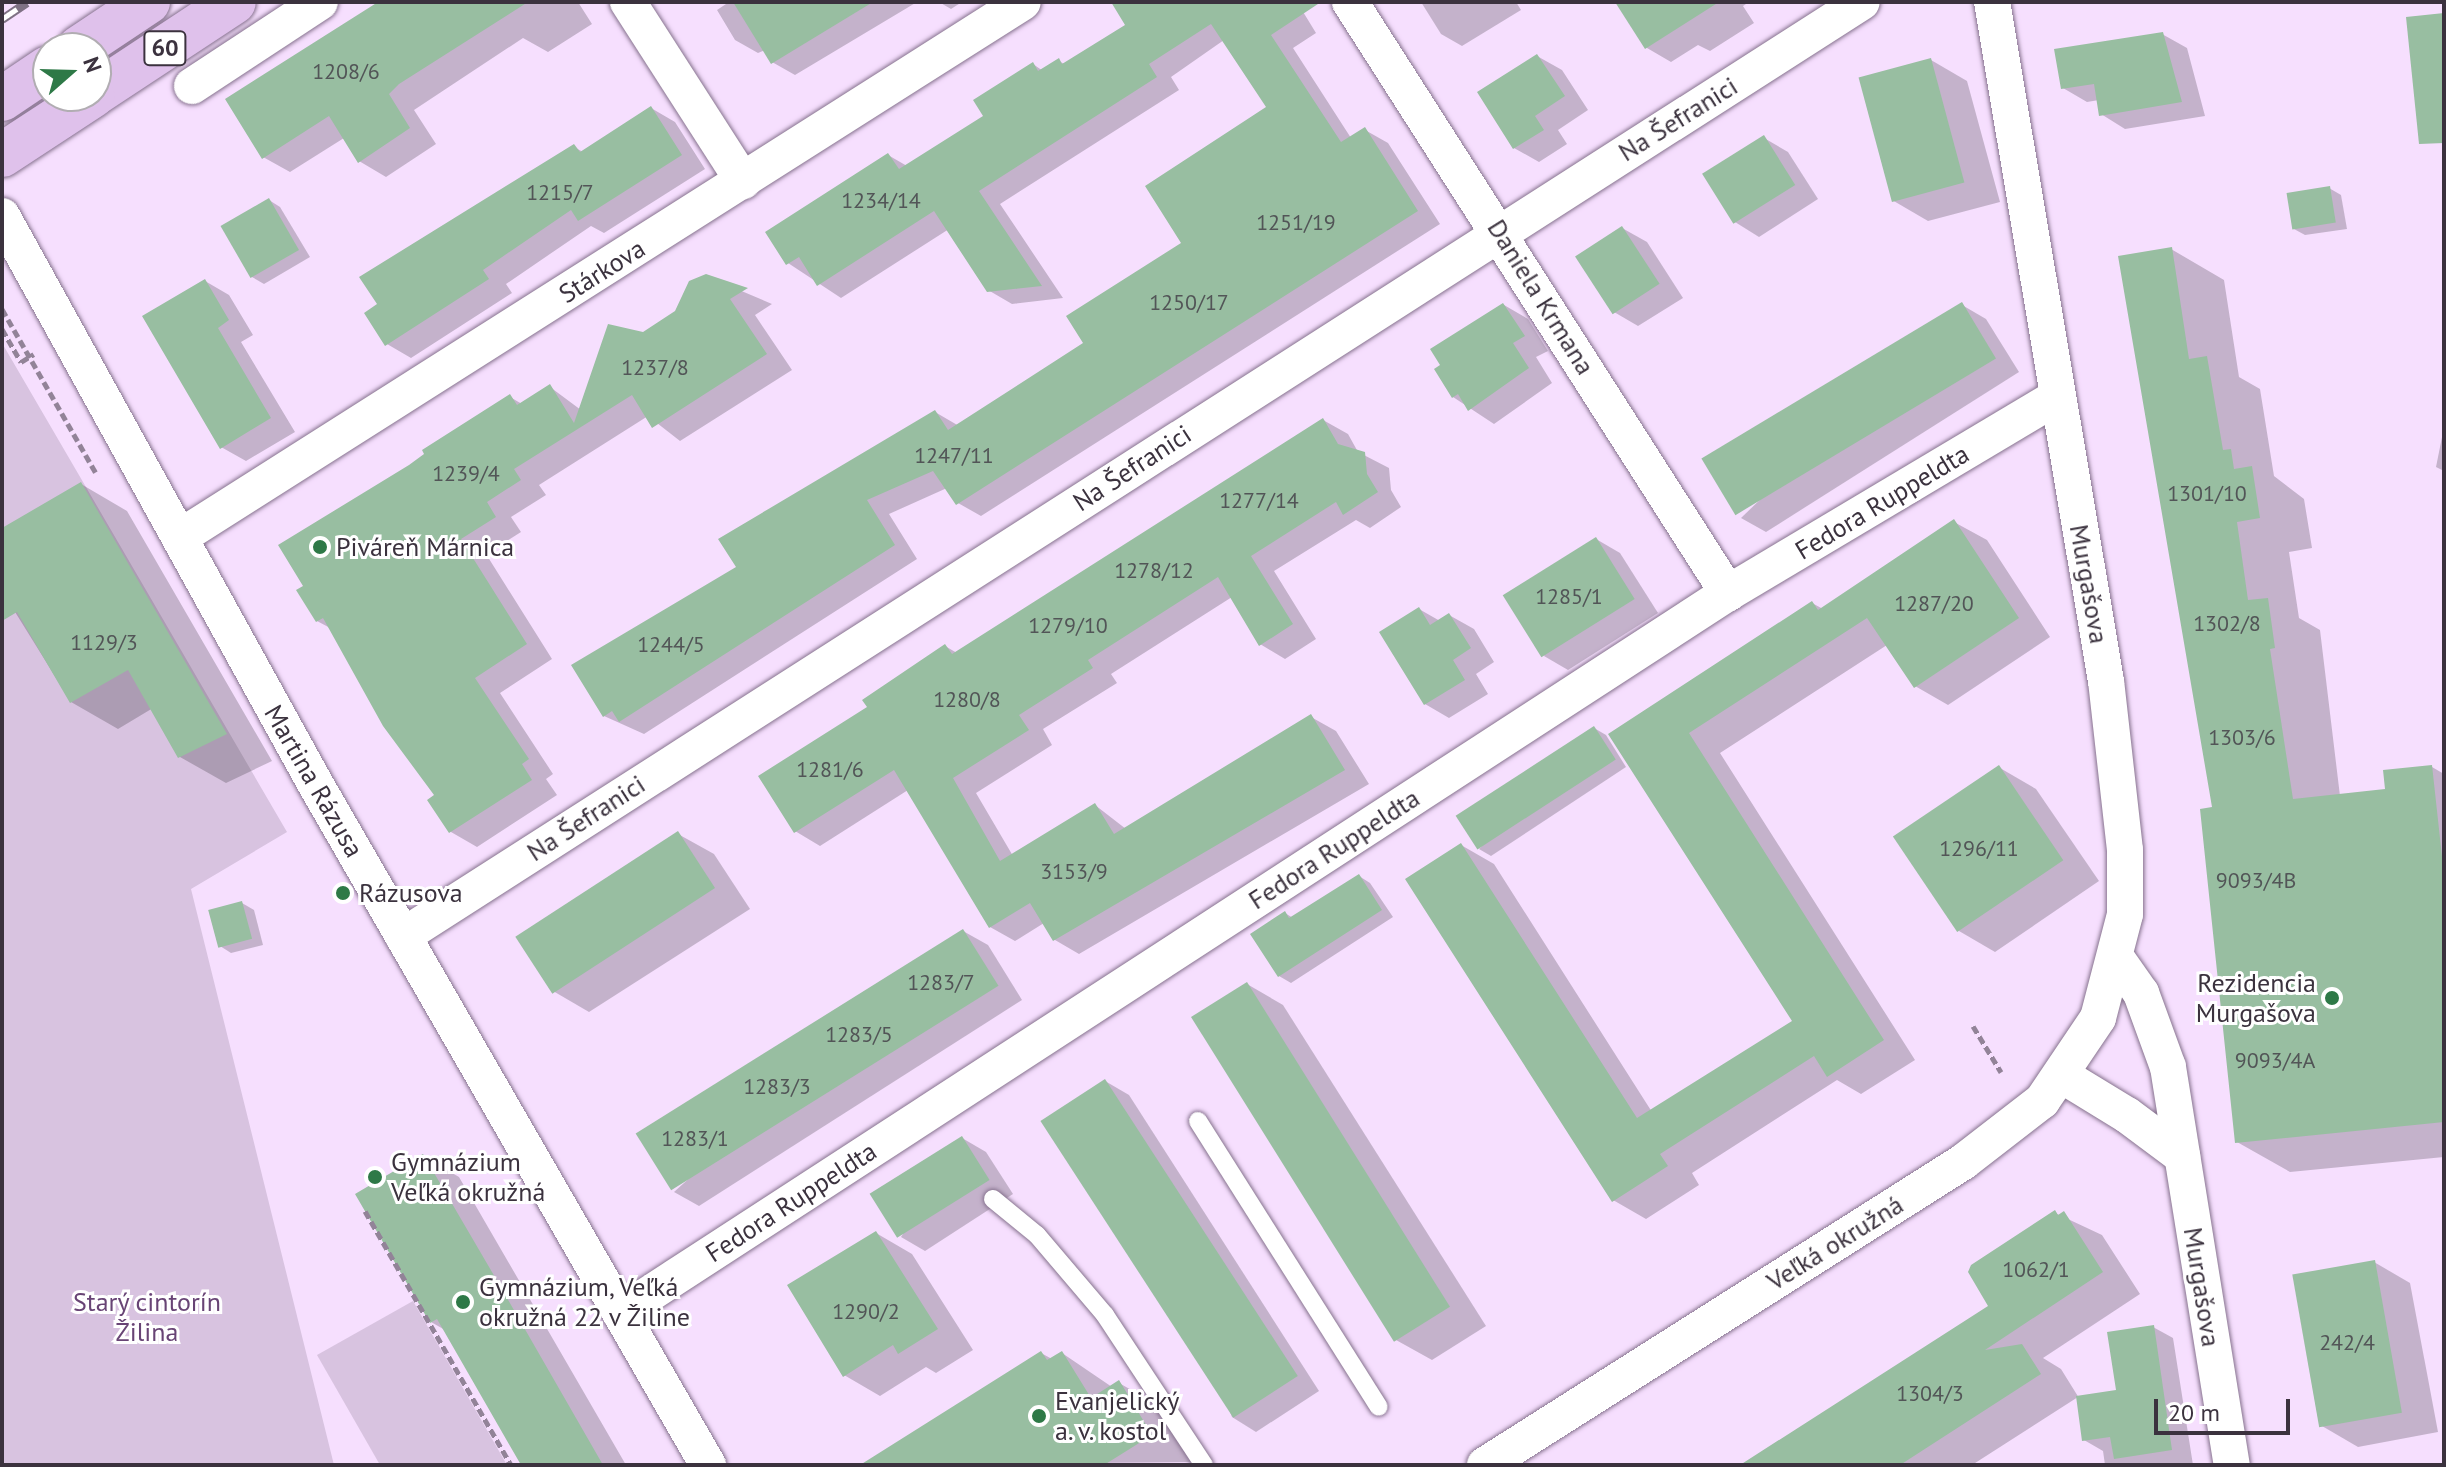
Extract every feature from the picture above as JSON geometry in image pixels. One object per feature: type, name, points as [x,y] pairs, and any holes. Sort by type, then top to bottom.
[{"type":"main road","name":"60","points":[[103,32],[148,2]]},
{"type":"main road","name":"60","points":[[112,82],[234,2]]},
{"type":"main road","points":[[2,99],[32,79]]},
{"type":"main road","name":"60","points":[[2,155],[67,112]]},
{"type":"street","points":[[192,86],[320,2]]},
{"type":"street","points":[[628,2],[743,181]]},
{"type":"street","name":"Stárkova","points":[[180,537],[1023,2]]},
{"type":"street","name":"Daniela Krmana","points":[[1350,2],[1728,593]]},
{"type":"street","name":"Na Šefranici","points":[[403,936],[1862,2]]},
{"type":"street","name":"Murgašova","points":[[1992,2],[2106,681],[2125,850],[2125,914],[2117,959],[2141,993],[2168,1067],[2232,1465]]},
{"type":"street","name":"Martina Rázusa","points":[[2,216],[403,936],[708,1465]]},
{"type":"street","name":"Fedora Ruppeldta","points":[[620,1313],[1728,593],[2057,397]]},
{"type":"street","name":"Veľká okružná","points":[[1485,1465],[1963,1162],[2042,1101],[2063,1076],[2098,1018],[2117,959]]},
{"type":"street","points":[[2063,1076],[2127,1115],[2182,1156]]},
{"type":"lane","points":[[1198,1121],[1379,1407]]},
{"type":"lane","points":[[993,1199],[1037,1235],[1105,1315],[1204,1465]]},
{"type":"path","points":[[2,309],[97,475]]},
{"type":"path","points":[[1973,1026],[2001,1072]]},
{"type":"path","points":[[365,1211],[511,1465]]},
{"type":"green space","name":"Starý cintorín Žilina","points":[[2,343],[287,832],[191,889],[334,1465],[2,1465]]},
{"type":"green space","points":[[413,1301],[507,1465],[380,1465],[317,1355]]},
{"type":"building","points":[[378,2],[528,2],[399,84],[389,94],[410,128],[358,163],[329,116],[262,159],[225,99]]},
{"type":"building","points":[[733,2],[873,2],[771,64]]},
{"type":"building","points":[[1111,2],[1321,2],[1271,35],[1341,142],[1365,127],[1418,211],[956,505],[933,471],[867,500],[895,545],[619,722],[612,711],[603,717],[571,665],[736,567],[718,539],[935,410],[948,430],[1083,343],[1066,316],[1181,243],[1145,186],[1266,107],[1211,24],[1149,64],[1157,77],[979,191],[1042,286],[987,292],[934,211],[817,286],[799,257],[786,265],[765,232],[888,153],[899,169],[983,116],[973,100],[1033,62],[1038,71],[1059,58],[1062,64],[1125,25]]},
{"type":"building","points":[[1615,2],[1719,2],[1645,49]]},
{"type":"building","points":[[2444,13],[2444,143],[2419,144],[2406,17]]},
{"type":"building","points":[[2163,32],[2182,102],[2099,116],[2094,84],[2061,89],[2054,49]]},
{"type":"building","points":[[1537,54],[1565,96],[1535,116],[1544,130],[1513,149],[1477,92]]},
{"type":"building","points":[[1931,58],[1964,183],[1892,202],[1859,77]]},
{"type":"building","points":[[651,106],[682,155],[578,221],[571,210],[483,270],[489,279],[385,346],[364,313],[377,304],[359,277],[574,144],[580,152]]},
{"type":"building","points":[[1764,135],[1795,185],[1733,224],[1702,174]]},
{"type":"building","points":[[2330,186],[2336,223],[2292,229],[2287,193]]},
{"type":"building","points":[[269,198],[299,250],[251,278],[221,226]]},
{"type":"building","points":[[1622,226],[1660,284],[1613,314],[1575,256]]},
{"type":"building","name":"Rezidencia Murgašova","points":[[2172,247],[2189,359],[2207,356],[2223,450],[2231,449],[2234,469],[2252,466],[2260,518],[2237,522],[2248,600],[2268,598],[2275,648],[2270,649],[2293,799],[2385,789],[2383,770],[2432,765],[2444,875],[2444,1122],[2235,1143],[2200,809],[2212,807],[2118,256]]},
{"type":"building","points":[[706,274],[748,288],[730,299],[767,354],[652,428],[632,395],[514,469],[521,480],[487,502],[496,517],[461,539],[527,644],[475,678],[529,759],[522,764],[532,780],[449,833],[427,800],[434,795],[383,726],[323,618],[316,622],[296,590],[303,586],[278,545],[409,465],[424,454],[422,450],[510,394],[517,405],[550,384],[574,423],[608,324],[643,332],[675,311],[689,281]]},
{"type":"building","points":[[205,279],[229,320],[218,328],[271,418],[220,449],[142,316]]},
{"type":"building","points":[[1962,302],[1996,359],[1735,515],[1701,459]]},
{"type":"building","points":[[1503,303],[1525,336],[1513,343],[1529,368],[1468,411],[1458,394],[1452,398],[1434,369],[1440,365],[1430,349]]},
{"type":"building","points":[[1323,418],[1338,444],[1365,452],[1367,474],[1378,492],[1343,515],[1336,502],[1251,556],[1293,624],[1259,646],[1218,577],[1088,660],[1093,668],[1019,715],[1029,730],[953,778],[1000,861],[1095,803],[1114,834],[1311,714],[1345,770],[1053,941],[1030,903],[989,928],[894,770],[794,833],[758,776],[867,707],[862,700],[945,644],[952,654]]},
{"type":"building","points":[[81,482],[227,734],[178,758],[128,670],[70,703],[17,612],[2,621],[2,528]]},
{"type":"building","points":[[1954,519],[2019,618],[1914,688],[1867,618],[1689,733],[1884,1040],[1827,1077],[1814,1056],[1660,1154],[1668,1166],[1612,1202],[1405,879],[1461,843],[1637,1118],[1792,1021],[1608,734],[1812,601],[1818,610]]},
{"type":"building","points":[[1596,537],[1635,599],[1541,657],[1503,595]]},
{"type":"building","points":[[1419,607],[1430,625],[1449,613],[1471,648],[1453,660],[1465,680],[1424,705],[1379,632]]},
{"type":"building","points":[[1594,726],[1616,760],[1477,849],[1456,816]]},
{"type":"building","points":[[1999,765],[2063,860],[1957,932],[1893,837]]},
{"type":"building","points":[[678,831],[715,888],[552,994],[515,937]]},
{"type":"building","points":[[1359,874],[1382,910],[1278,977],[1250,934],[1285,911],[1289,918]]},
{"type":"building","points":[[242,901],[252,939],[218,948],[208,910]]},
{"type":"building","points":[[963,929],[999,986],[671,1190],[636,1134]]},
{"type":"building","points":[[1247,982],[1450,1307],[1394,1342],[1191,1017]]},
{"type":"building","points":[[1105,1079],[1298,1376],[1233,1418],[1040,1121]]},
{"type":"building","points":[[962,1136],[990,1180],[897,1238],[870,1194]]},
{"type":"building","name":"Gymnázium, Veľká okružná 22 v Žiline","points":[[423,1154],[603,1465],[521,1465],[437,1319],[430,1323],[355,1194]]},
{"type":"building","points":[[2055,1210],[2058,1215],[2064,1211],[2103,1272],[1985,1350],[2022,1344],[2041,1374],[1900,1465],[1740,1465],[1988,1306],[1968,1272],[1971,1265]]},
{"type":"building","points":[[876,1231],[938,1329],[898,1354],[893,1345],[843,1377],[787,1285]]},
{"type":"building","points":[[2375,1260],[2402,1413],[2319,1427],[2292,1275]]},
{"type":"building","points":[[2154,1325],[2172,1450],[2114,1459],[2110,1437],[2082,1441],[2076,1396],[2116,1390],[2107,1332]]},
{"type":"building","name":"Evanjelický a. v. kostol","points":[[1041,1351],[1047,1360],[1062,1351],[1091,1398],[1119,1380],[1152,1435],[1104,1465],[860,1465]]},
{"type":"railway","points":[[2,19],[27,2]]},
{"type":"place","name":"Piváreň Márnica","points":[[320,547]]},
{"type":"place","name":"Rázusova","points":[[343,893]]},
{"type":"place","name":"Rezidencia Murgašova","points":[[2332,998]]},
{"type":"place","name":"Gymnázium Veľká okružná","points":[[375,1177]]},
{"type":"place","name":"Gymnázium, Veľká okružná 22 v Žiline","points":[[463,1302]]},
{"type":"place","name":"Evanjelický a. v. kostol","points":[[1039,1416]]}]
